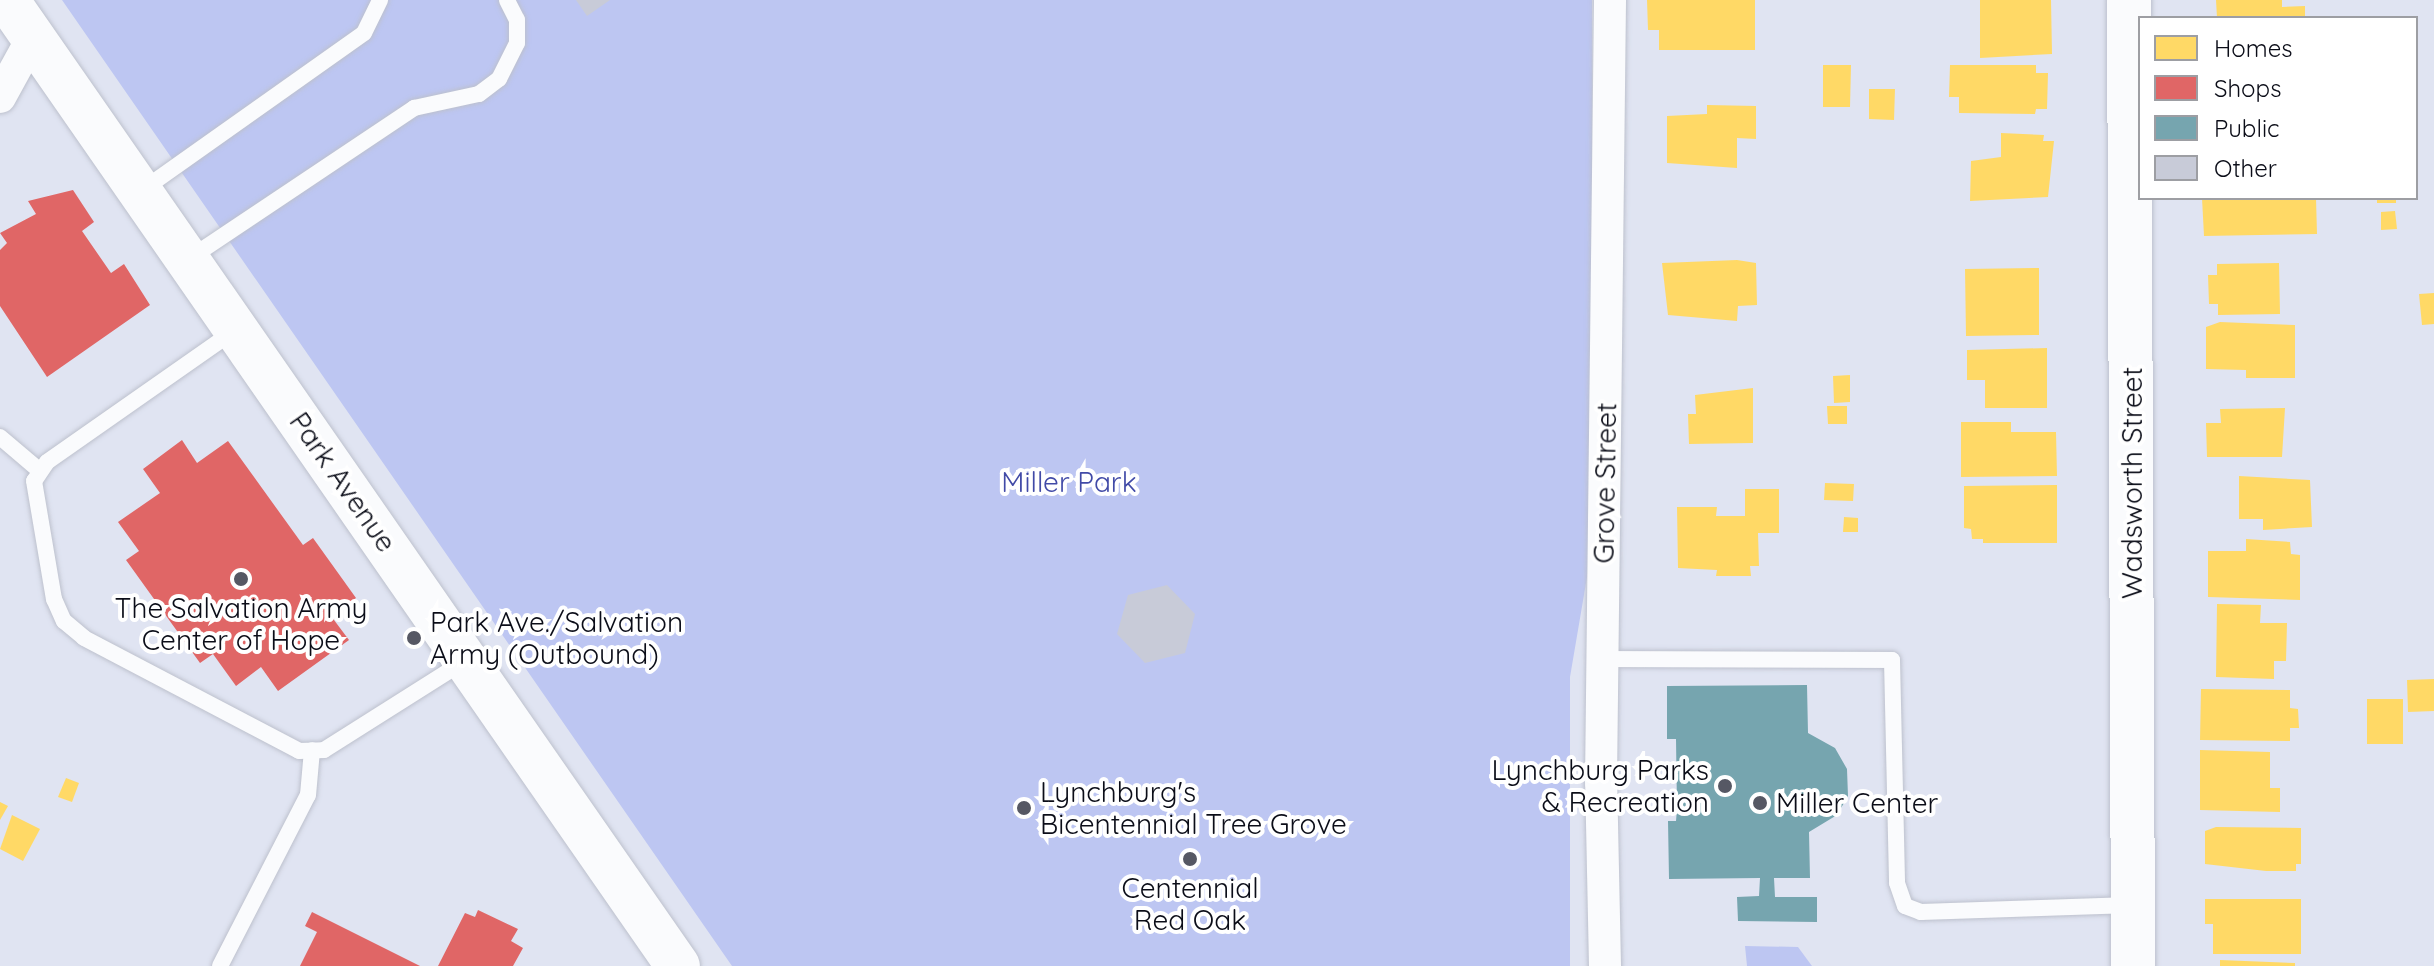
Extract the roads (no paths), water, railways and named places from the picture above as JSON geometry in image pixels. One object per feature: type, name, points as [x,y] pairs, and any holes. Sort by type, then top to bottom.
[{"type":"main road","name":"Park Avenue","points":[[7,0],[678,966]]},
{"type":"main road","name":"Wadsworth Street","points":[[2129,0],[2133,966]]},
{"type":"street","name":"Grove Street","points":[[1605,966],[1603,659],[1610,0]]},
{"type":"street","points":[[0,97],[33,37]]},
{"type":"lane","points":[[141,191],[364,33],[380,0]]},
{"type":"lane","points":[[189,259],[414,108],[479,94],[499,79],[517,43],[517,20],[507,0]]},
{"type":"lane","points":[[237,329],[40,471],[34,481],[54,599],[64,621],[84,638],[283,746],[312,750],[324,750],[466,660]]},
{"type":"lane","points":[[0,437],[40,471]]},
{"type":"lane","points":[[1603,659],[1892,660],[1897,883],[1905,906],[1921,912],[2132,905]]},
{"type":"lane","points":[[220,966],[308,795],[312,750]]},
{"type":"place","name":"The Salvation Army Center of Hope","points":[[241,579]]},
{"type":"place","name":"Park Ave./Salvation Army (Outbound)","points":[[414,638]]},
{"type":"place","name":"Lynchburg Parks & Recreation","points":[[1725,786]]},
{"type":"place","name":"Miller Center","points":[[1760,803]]},
{"type":"place","name":"Lynchburg's Bicentennial Tree Grove","points":[[1024,808]]},
{"type":"place","name":"Centennial Red Oak","points":[[1190,859]]},
{"type":"park label","name":"Miller Park","points":[[1069,482]]}]
